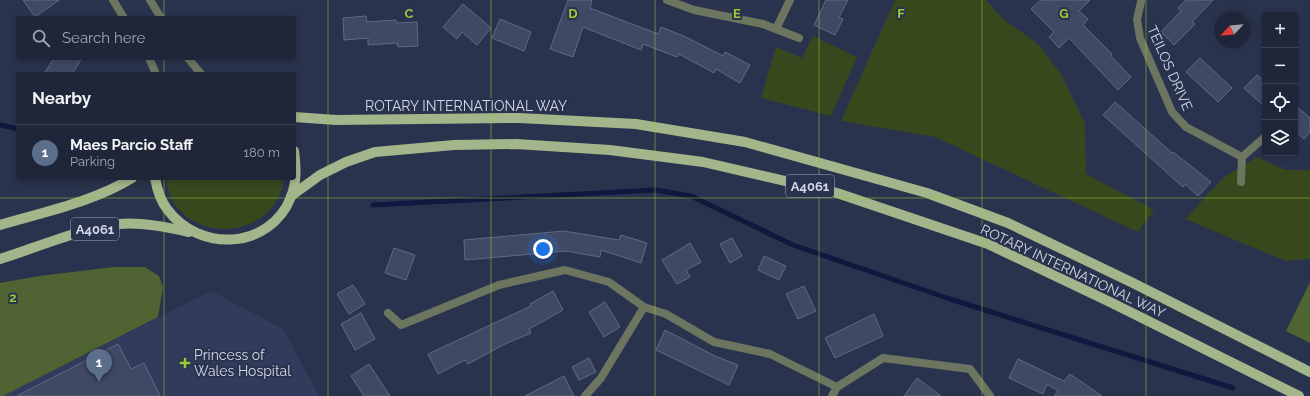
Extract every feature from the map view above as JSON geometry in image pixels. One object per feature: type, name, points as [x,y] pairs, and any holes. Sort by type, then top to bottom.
[{"type":"main road","name":"ROTARY INTERNATIONAL WAY","points":[[296,117],[336,120],[534,118],[636,124],[745,142],[927,193],[1008,223],[1310,372]]},
{"type":"main road","name":"ROTARY INTERNATIONAL WAY","points":[[291,196],[320,175],[346,162],[375,152],[454,145],[516,144],[610,150],[703,162],[837,192],[988,244],[1110,302],[1300,396]]},
{"type":"main road","name":"A4061","points":[[0,225],[92,197],[129,180]]},
{"type":"main road","name":"A4061","points":[[155,180],[158,192],[166,208],[178,222],[193,233]]},
{"type":"main road","name":"A4061","points":[[0,259],[78,234],[118,224],[160,226],[193,233],[207,238],[226,241],[244,238],[262,231],[276,219],[291,196],[295,180]]},
{"type":"street","points":[[113,0],[123,16]]},
{"type":"street","points":[[150,0],[160,16]]},
{"type":"street","points":[[666,0],[694,10],[745,19],[799,38]]},
{"type":"street","points":[[776,29],[790,0]]},
{"type":"street","name":"TEILOS DRIVE","points":[[1139,1],[1137,19],[1140,38],[1172,112],[1186,127],[1242,157]]},
{"type":"street","points":[[150,60],[155,72]]},
{"type":"street","points":[[190,60],[199,72]]},
{"type":"street","points":[[1242,182],[1242,157],[1262,140]]},
{"type":"street","points":[[388,313],[401,325],[499,285],[565,270],[609,282],[644,307],[666,314],[714,342],[770,354],[837,387]]},
{"type":"street","points":[[585,396],[601,378],[644,307]]},
{"type":"street","points":[[832,396],[837,387],[883,358],[970,369],[990,396]]},
{"type":"shaded area","name":"Princess of Wales Hospital","points":[[211,291],[283,329],[319,396],[3,396]]},
{"type":"green space","points":[[895,0],[986,0],[1003,19],[1038,44],[1061,74],[1085,124],[1086,174],[1154,210],[1138,232],[935,137],[841,121]]},
{"type":"green space","points":[[813,36],[857,57],[831,116],[761,98],[776,47],[802,58]]},
{"type":"green space","points":[[1257,157],[1285,170],[1310,170],[1310,259],[1286,261],[1185,219],[1224,177]]},
{"type":"green space","points":[[167,180],[283,180],[277,200],[263,216],[245,226],[224,229],[204,226],[186,216],[173,200]]},
{"type":"green space","points":[[114,267],[145,267],[159,276],[163,287],[158,317],[3,396],[0,396],[0,283],[39,276]]},
{"type":"green space","points":[[1310,282],[1310,343],[1286,331]]},
{"type":"building","points":[[23,0],[59,0],[36,16],[34,16]]},
{"type":"building","points":[[568,0],[592,0],[590,8],[658,34],[661,27],[686,37],[723,56],[725,52],[750,65],[740,83],[716,69],[714,73],[679,54],[677,57],[643,44],[641,50],[583,27],[573,57],[550,49]]},
{"type":"building","points":[[826,0],[848,0],[839,17],[843,19],[835,35],[814,25]]},
{"type":"building","points":[[1041,0],[1090,0],[1079,11],[1088,19],[1083,25],[1112,54],[1111,56],[1131,77],[1118,90],[1069,38],[1059,48],[1049,37],[1054,32],[1031,9]]},
{"type":"building","points":[[1186,0],[1213,0],[1192,22],[1195,24],[1174,45],[1161,32],[1181,11],[1178,8]]},
{"type":"building","points":[[463,4],[491,28],[477,45],[462,32],[457,39],[443,27]]},
{"type":"building","points":[[366,16],[367,22],[396,20],[396,23],[417,22],[418,46],[398,47],[397,43],[368,45],[368,38],[344,40],[343,18]]},
{"type":"building","points":[[500,19],[531,32],[524,51],[492,38]]},
{"type":"building","points":[[1200,58],[1232,88],[1218,102],[1186,72]]},
{"type":"building","points":[[53,60],[81,60],[73,72],[45,72]]},
{"type":"building","points":[[1257,75],[1262,79],[1262,104],[1244,88]]},
{"type":"building","points":[[1115,102],[1172,153],[1173,152],[1211,182],[1198,196],[1185,184],[1183,187],[1103,115]]},
{"type":"building","points":[[1298,108],[1310,118],[1310,132],[1304,139],[1298,134]]},
{"type":"building","points":[[564,231],[619,240],[621,235],[647,243],[641,263],[601,250],[600,257],[566,251],[465,260],[464,240]]},
{"type":"building","points":[[732,238],[742,256],[730,263],[720,244]]},
{"type":"building","points":[[690,243],[701,262],[686,270],[690,277],[677,284],[662,260]]},
{"type":"building","points":[[394,248],[415,255],[406,280],[385,273]]},
{"type":"building","points":[[764,256],[786,266],[779,280],[758,270]]},
{"type":"building","points":[[353,285],[365,304],[349,314],[337,294]]},
{"type":"building","points":[[804,286],[816,311],[798,319],[786,294]]},
{"type":"building","points":[[553,291],[563,310],[529,329],[531,333],[505,344],[468,364],[465,360],[438,374],[428,354],[531,306],[530,304]]},
{"type":"building","points":[[605,302],[620,327],[604,337],[589,312]]},
{"type":"building","points":[[361,313],[375,339],[355,350],[341,324]]},
{"type":"building","points":[[874,314],[883,336],[835,358],[825,338]]},
{"type":"building","points":[[665,330],[715,356],[738,365],[729,385],[656,350]]},
{"type":"building","points":[[118,344],[131,369],[144,363],[160,396],[17,396]]},
{"type":"building","points":[[589,358],[596,372],[579,380],[572,367]]},
{"type":"building","points":[[1018,359],[1064,381],[1070,374],[1102,396],[1054,396],[1058,391],[1047,384],[1043,394],[1009,378]]},
{"type":"building","points":[[369,364],[390,396],[364,396],[351,376]]},
{"type":"building","points":[[564,376],[574,396],[525,396]]},
{"type":"building","points":[[917,378],[941,396],[904,396]]},
{"type":"waterway","points":[[0,125],[16,129]]},
{"type":"waterway","points":[[373,205],[655,190],[691,196],[793,245],[950,299],[1233,388]]},
{"type":"place","name":"Princess of Wales Hospital","points":[[185,363]]},
{"type":"place","name":"Maes Parcio Staff","points":[[99,382]]}]
